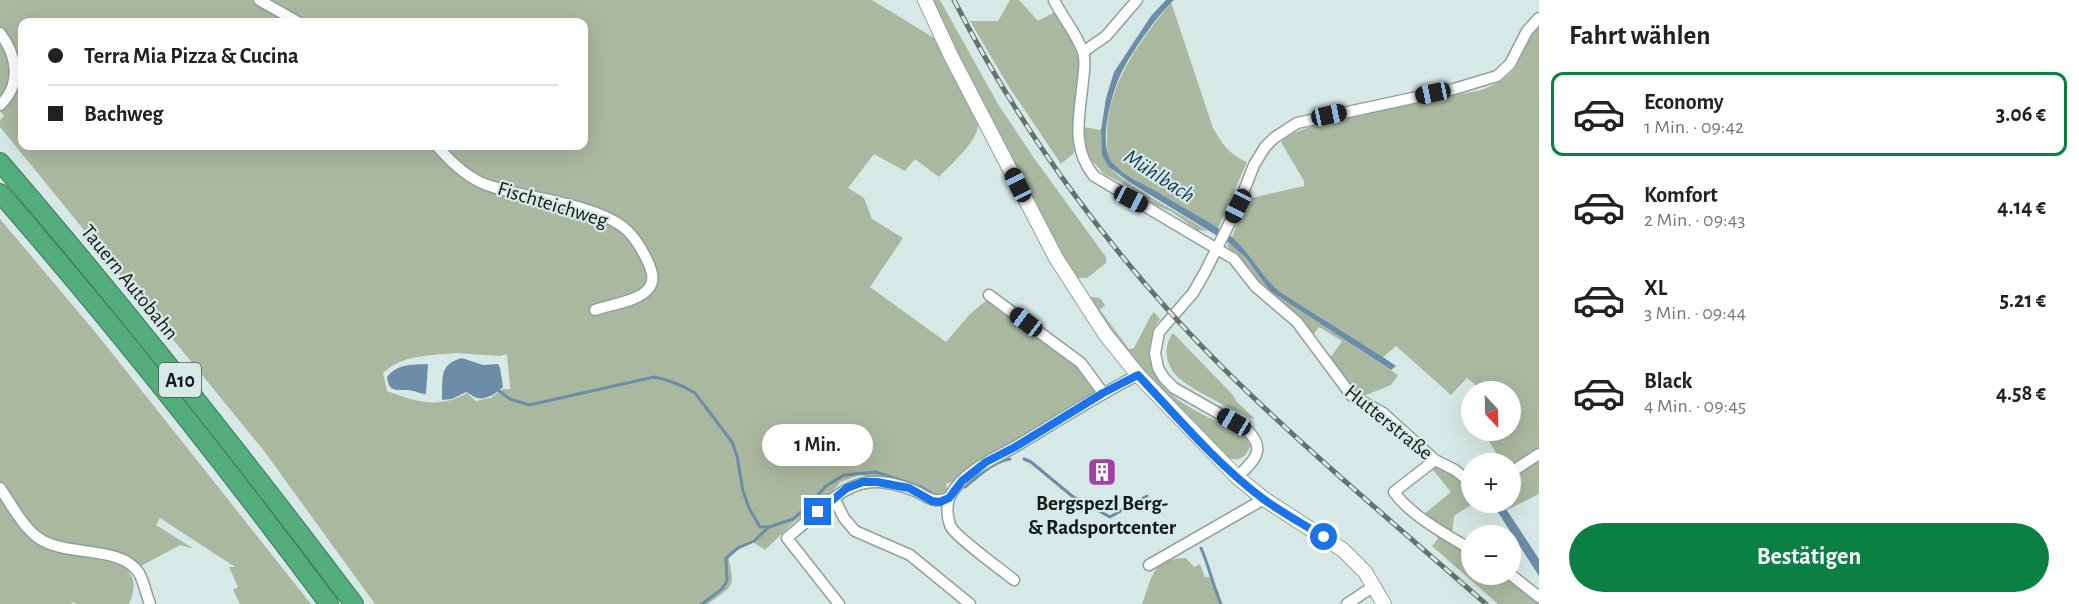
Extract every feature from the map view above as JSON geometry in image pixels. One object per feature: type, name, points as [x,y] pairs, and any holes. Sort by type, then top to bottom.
[{"type":"highway","name":"Tauern Autobahn","points":[[0,162],[61,233],[235,448],[354,604]]},
{"type":"highway","name":"Tauern Autobahn","points":[[0,193],[102,313],[237,482],[329,604]]},
{"type":"main road","points":[[925,0],[951,56],[1056,258],[1094,319],[1138,375],[1237,477],[1264,499],[1343,550],[1374,585],[1384,604]]},
{"type":"street","points":[[259,0],[291,18]]},
{"type":"street","points":[[1054,0],[1083,52],[1106,36],[1137,0]]},
{"type":"street","points":[[1237,477],[1256,456],[1258,447],[1253,435],[1174,388],[1158,368],[1155,353],[1159,332],[1193,293],[1219,244],[1260,156],[1274,138],[1297,123],[1454,89],[1497,76],[1510,64],[1527,31],[1539,18]]},
{"type":"street","points":[[0,33],[12,51],[16,79],[8,98],[0,105]]},
{"type":"street","name":"Hutterstraße","points":[[1083,52],[1079,150],[1084,164],[1094,177],[1219,244],[1244,269],[1255,286],[1297,322],[1352,396],[1383,413],[1435,460],[1461,475]]},
{"type":"street","name":"Fischteichweg","points":[[441,150],[459,168],[486,184],[586,211],[612,220],[631,234],[649,263],[653,272],[652,281],[648,289],[636,297],[595,310]]},
{"type":"street","points":[[989,295],[1081,363],[1103,393]]},
{"type":"street","points":[[839,604],[787,538],[847,488],[863,482],[877,482],[909,488],[932,501],[940,502],[949,498],[962,481],[986,462],[1138,375]]},
{"type":"street","points":[[1521,466],[1539,454]]},
{"type":"street","points":[[1435,460],[1395,492],[1400,499],[1436,528],[1461,543]]},
{"type":"street","points":[[0,488],[26,527],[38,538],[64,548],[130,562],[140,574],[150,604]]},
{"type":"street","points":[[834,498],[844,518],[855,531],[910,555],[970,604]]},
{"type":"street","points":[[949,498],[947,513],[951,529],[1014,580]]},
{"type":"street","points":[[1149,565],[1264,499]]},
{"type":"street","points":[[1521,583],[1539,597]]},
{"type":"street","points":[[1347,604],[1374,585]]},
{"type":"green space","points":[[0,0],[254,0],[284,18],[18,18],[18,149],[0,127],[0,120],[4,116],[0,111]]},
{"type":"green space","points":[[265,0],[872,0],[934,38],[978,124],[974,138],[969,145],[939,177],[915,159],[905,171],[874,154],[848,188],[864,198],[872,219],[903,238],[870,287],[946,342],[970,314],[989,298],[1079,364],[1097,392],[985,458],[958,480],[946,484],[948,493],[931,496],[901,482],[859,475],[840,482],[828,498],[794,522],[765,550],[751,541],[728,556],[732,575],[731,585],[708,604],[375,604],[264,451],[19,150],[438,150],[455,168],[480,184],[585,213],[611,224],[631,238],[645,258],[648,284],[637,293],[593,305],[598,315],[646,296],[652,290],[657,272],[643,242],[628,224],[549,196],[489,183],[476,177],[444,150],[588,150],[588,18],[295,18]],"holes":[[[455,353],[500,356],[507,354],[510,389],[503,389],[490,398],[476,401],[467,393],[447,401],[427,402],[387,391],[383,373],[408,359]]]},
{"type":"green space","points":[[930,0],[940,0],[998,104],[1106,257],[1106,263],[1087,278],[1075,278],[1014,166]]},
{"type":"green space","points":[[1010,0],[1019,0],[1038,21],[1055,12],[1078,56],[1081,83],[1074,132],[1074,153],[1061,164],[1009,87],[970,21],[998,21]]},
{"type":"green space","points":[[1171,2],[1213,128],[1227,148],[1247,162],[1218,228],[1127,175],[1113,163],[1108,154],[1108,117],[1119,81],[1137,48]]},
{"type":"green space","points":[[1539,27],[1539,451],[1521,462],[1521,453],[1496,453],[1489,441],[1521,441],[1521,381],[1471,381],[1467,378],[1461,381],[1461,384],[1451,395],[1396,346],[1383,357],[1280,292],[1232,237],[1247,199],[1304,186],[1304,181],[1281,142],[1289,135],[1322,122],[1481,90],[1491,86],[1514,70]]},
{"type":"green space","points":[[1084,127],[1101,130],[1105,158],[1115,173],[1208,231],[1197,230],[1172,212],[1148,202],[1131,187],[1104,174],[1087,155],[1082,137]]},
{"type":"green space","points":[[0,219],[96,333],[311,604],[240,604],[233,590],[238,587],[229,567],[235,567],[160,518],[156,525],[194,549],[180,545],[141,566],[47,539],[30,524],[0,481]]},
{"type":"green space","points":[[1229,243],[1246,258],[1270,291],[1398,375],[1391,385],[1364,396],[1357,393],[1328,361],[1342,341],[1319,327],[1311,338],[1260,286],[1247,266],[1227,246]]},
{"type":"green space","points":[[1085,296],[1100,298],[1105,305],[1100,310],[1129,349],[1134,348],[1154,312],[1160,319],[1156,324],[1150,344],[1151,362],[1156,377],[1179,400],[1239,432],[1247,439],[1250,446],[1243,457],[1233,459],[1225,456],[1131,359]]},
{"type":"green space","points":[[1173,333],[1254,418],[1201,393],[1177,376],[1170,366],[1167,355],[1168,344]]},
{"type":"green space","points":[[1539,459],[1539,494],[1521,503],[1521,471]]},
{"type":"green space","points":[[1434,467],[1452,474],[1461,481],[1461,511],[1454,516],[1452,536],[1423,515],[1451,492],[1433,470]]},
{"type":"green space","points":[[0,497],[23,530],[123,565],[134,583],[129,604],[76,604],[74,602],[71,604],[0,604]]},
{"type":"green space","points":[[1435,534],[1461,547],[1461,571],[1432,546],[1438,539]]},
{"type":"green space","points":[[1186,558],[1194,567],[1200,564],[1205,577],[1209,577],[1218,591],[1222,604],[1142,604],[1155,571],[1166,562]]},
{"type":"green space","points":[[1476,585],[1520,585],[1539,600],[1539,604],[1498,604]]},
{"type":"water","points":[[1166,0],[1174,0],[1136,48],[1116,86],[1106,133],[1108,154],[1112,162],[1132,178],[1232,237],[1280,292],[1396,366],[1391,370],[1270,291],[1246,258],[1229,243],[1129,182],[1109,167],[1102,155],[1101,130],[1106,98],[1114,72],[1151,16]]},
{"type":"water","points":[[462,358],[483,365],[498,364],[503,387],[486,398],[474,397],[466,392],[452,399],[442,400],[442,380],[445,369],[449,364]]},
{"type":"water","points":[[428,364],[426,394],[410,390],[396,390],[389,385],[387,377],[396,369]]},
{"type":"water","points":[[1498,513],[1509,513],[1517,525],[1506,525]]},
{"type":"water","points":[[1521,532],[1539,559],[1539,576],[1521,548]]},
{"type":"waterway","points":[[499,391],[510,399],[529,405],[654,377],[671,381],[695,393],[732,442],[749,508],[760,527],[769,527]]},
{"type":"waterway","points":[[965,487],[992,466],[1010,459]]},
{"type":"waterway","points":[[1024,459],[1031,462],[1072,496],[1110,517],[1147,496]]},
{"type":"waterway","points":[[702,604],[722,589],[727,581],[726,558],[738,548],[754,541],[769,527],[793,519],[826,486],[844,475],[876,472],[921,487],[935,495]]},
{"type":"waterway","points":[[1201,548],[1221,604]]},
{"type":"railway","points":[[954,0],[981,50],[1041,148],[1109,240],[1146,284],[1184,327],[1255,399],[1486,604]]},
{"type":"place","name":"Bergspezl Berg- & Radsportcenter","points":[[1102,472]]},
{"type":"route","points":[[818,512],[847,488],[863,482],[877,482],[909,488],[932,501],[940,502],[949,498],[962,481],[986,462],[1138,375],[1237,477],[1264,499],[1324,537]]},
{"type":"water label","name":"Mühlbach","points":[[1160,175]]}]
